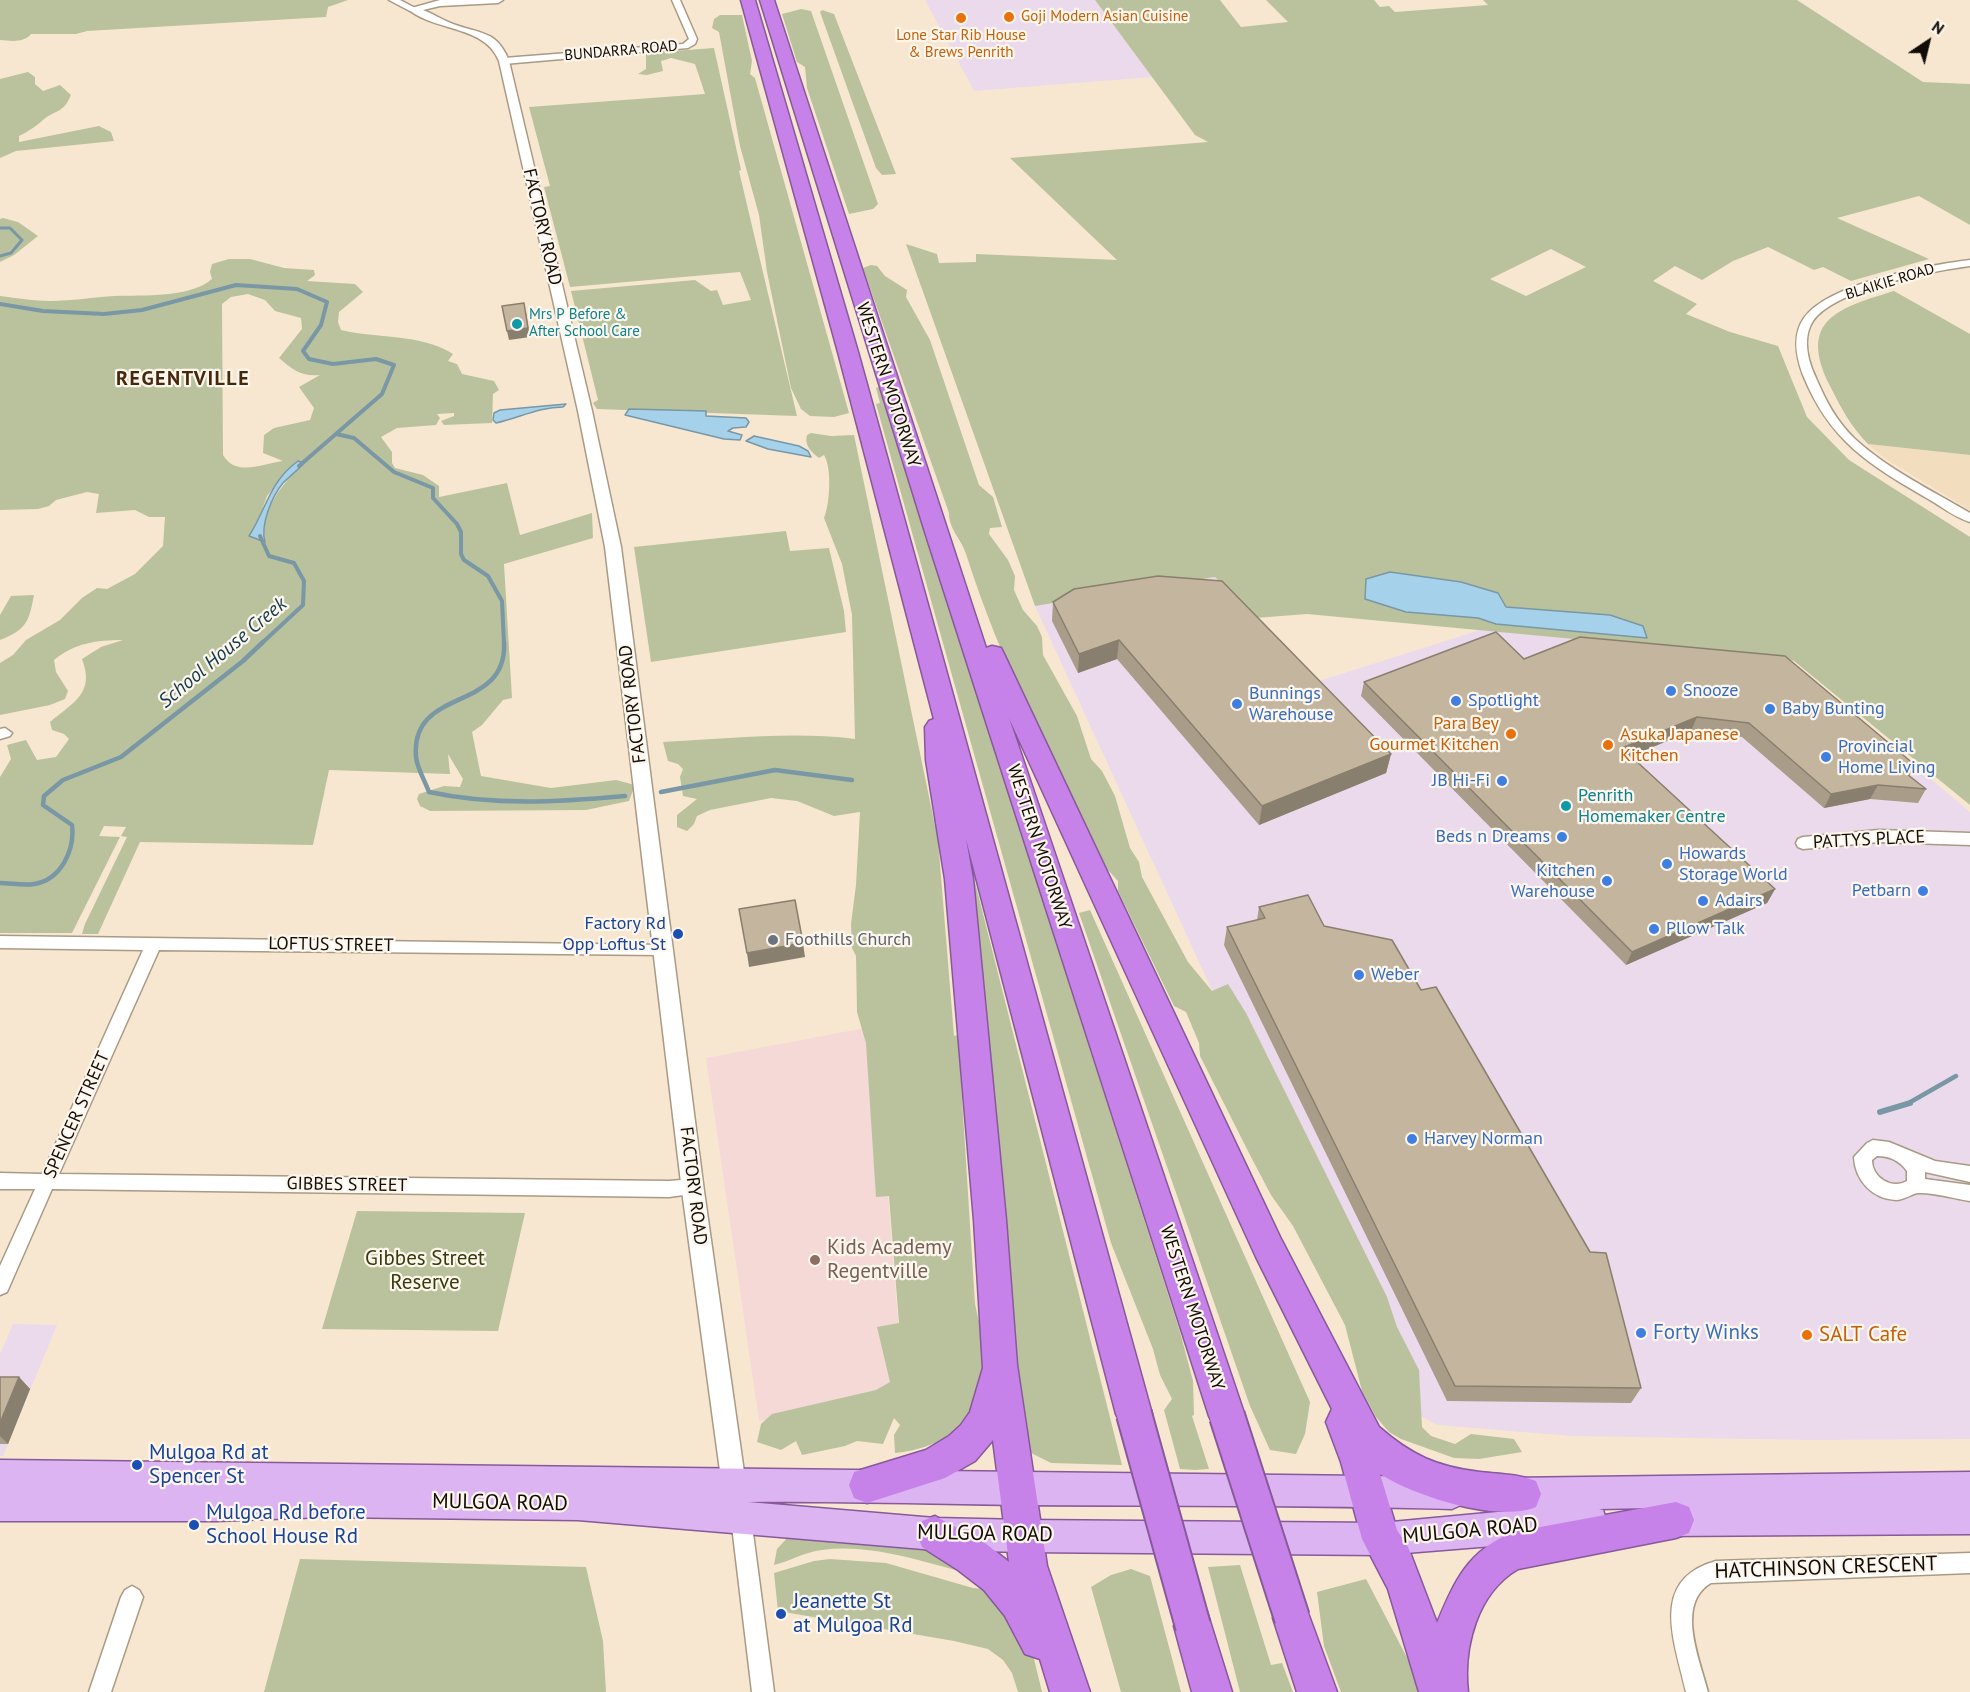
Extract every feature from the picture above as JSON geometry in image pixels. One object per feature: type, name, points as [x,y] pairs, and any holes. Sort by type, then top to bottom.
[{"type":"highway","name":"WESTERN MOTORWAY","points":[[748,0],[848,352],[1134,1414],[1212,1692]]},
{"type":"highway","name":"WESTERN MOTORWAY","points":[[767,0],[951,579],[1317,1692]]},
{"type":"highway","points":[[951,579],[985,639],[1306,1325],[1366,1439],[1391,1462],[1433,1483],[1472,1490],[1523,1494]]},
{"type":"highway","points":[[937,681],[939,760],[959,879],[990,1221],[1000,1365],[1028,1566],[1070,1692]]},
{"type":"highway","points":[[1306,1325],[1359,1462],[1381,1539],[1395,1560],[1407,1589],[1439,1692]]},
{"type":"highway","points":[[867,1485],[941,1462],[962,1449],[984,1422],[1000,1365]]},
{"type":"highway","points":[[1448,1692],[1450,1641],[1457,1615],[1470,1592],[1491,1565],[1513,1551],[1676,1520]]},
{"type":"highway","points":[[935,1534],[982,1562],[1011,1590],[1065,1692]]},
{"type":"main road","name":"MULGOA ROAD","points":[[0,1476],[1523,1494],[1970,1488]]},
{"type":"main road","name":"MULGOA ROAD","points":[[0,1505],[216,1505],[325,1501],[578,1504],[935,1534],[1381,1539],[1545,1524],[1676,1520],[1970,1518]]},
{"type":"street","name":"FACTORY ROAD","points":[[393,0],[450,26],[491,39],[498,45],[504,61],[607,516],[628,661],[693,1187],[734,1486],[741,1518]]},
{"type":"street","points":[[413,9],[440,3],[498,0]]},
{"type":"street","name":"BUNDARRA ROAD","points":[[504,61],[685,46],[693,39],[676,0]]},
{"type":"street","name":"BLAIKIE ROAD","points":[[1970,263],[1932,269],[1842,296],[1826,304],[1810,317],[1800,345],[1805,367],[1819,399],[1837,428],[1872,458],[1970,518]]},
{"type":"street","name":"PATTYS PLACE","points":[[1803,843],[1879,836],[1970,839]]},
{"type":"street","name":"LOFTUS STREET","points":[[0,942],[662,949]]},
{"type":"street","name":"SPENCER STREET","points":[[0,1286],[154,943]]},
{"type":"street","points":[[1902,1155],[1914,1167],[1916,1174],[1915,1185],[1910,1190],[1893,1192],[1875,1185],[1864,1170],[1863,1157],[1873,1148],[1888,1148],[1933,1168],[1970,1174]]},
{"type":"street","name":"GIBBES STREET","points":[[0,1181],[669,1189],[693,1187]]},
{"type":"street","points":[[1915,1185],[1970,1193]]},
{"type":"street","points":[[741,1518],[764,1692]]},
{"type":"street","name":"HATCHINSON CRESCENT","points":[[1697,1692],[1680,1618],[1681,1606],[1689,1586],[1706,1573],[1716,1570],[1970,1563]]},
{"type":"street","points":[[100,1692],[132,1597]]},
{"type":"shaded area","points":[[925,0],[1095,0],[1152,77],[974,91]]},
{"type":"shaded area","points":[[1868,444],[1970,455],[1970,510],[1884,458]]},
{"type":"shaded area","points":[[1215,577],[1316,682],[1483,629],[1788,659],[1970,812],[1970,1439],[1811,1440],[1571,1436],[1437,1425],[1404,1407],[1035,606]]},
{"type":"shaded area","name":"Kids Academy Regentville","points":[[875,1026],[904,1397],[759,1421],[706,1058]]},
{"type":"shaded area","points":[[13,1324],[57,1325],[3,1456],[0,1456],[0,1354]]},
{"type":"green space","points":[[0,0],[348,0],[328,7],[326,17],[87,31],[76,34],[31,34],[25,39],[13,41],[0,40]]},
{"type":"green space","points":[[1095,0],[1220,0],[1241,27],[1288,22],[1266,0],[1374,0],[1380,7],[1389,6],[1395,12],[1488,5],[1483,0],[1797,0],[1923,82],[1970,84],[1970,225],[1919,196],[1837,218],[1929,259],[1851,281],[1823,267],[1814,270],[1768,247],[1733,261],[1702,280],[1675,266],[1653,281],[1697,304],[1686,314],[1730,332],[1778,346],[1807,417],[1849,460],[1970,537],[1970,805],[1794,661],[1788,659],[1307,614],[1255,618],[1215,577],[1035,606],[906,244],[937,254],[939,263],[976,262],[976,254],[1117,260],[1010,158],[1208,142],[1195,135]],"holes":[[[1551,249],[1586,267],[1526,296],[1490,279]]]},
{"type":"green space","points":[[801,9],[811,11],[878,204],[873,209],[849,214],[807,88],[805,67],[797,62],[782,14]]},
{"type":"green space","points":[[822,10],[834,14],[896,174],[882,175],[876,168],[820,12]]},
{"type":"green space","points":[[720,15],[742,15],[752,61],[750,74],[755,78],[849,413],[834,417],[810,416],[801,409],[791,388],[767,272],[759,215],[740,146],[719,32],[712,28],[714,19]]},
{"type":"green space","points":[[714,48],[741,170],[739,171],[797,416],[597,409],[593,403],[598,400],[571,291],[695,280],[711,291],[717,290],[723,305],[751,300],[740,272],[570,287],[544,187],[550,186],[529,107],[705,94],[695,64],[671,58],[661,61],[663,71],[647,75],[638,74],[646,69],[646,53]]},
{"type":"green space","points":[[28,72],[35,77],[35,84],[43,91],[60,85],[71,95],[62,108],[19,136],[19,142],[99,126],[111,132],[114,141],[16,151],[0,158],[0,79]]},
{"type":"green space","points":[[0,219],[18,222],[38,236],[14,255],[0,262]]},
{"type":"green space","points":[[229,259],[250,259],[284,268],[314,270],[315,275],[307,281],[355,284],[363,292],[339,312],[338,322],[341,330],[413,340],[440,347],[453,354],[448,361],[457,364],[462,374],[494,381],[499,390],[493,394],[492,423],[444,425],[441,421],[454,416],[454,413],[437,414],[440,418],[436,425],[397,428],[381,437],[392,452],[392,463],[395,468],[423,475],[439,486],[439,497],[507,483],[520,535],[592,513],[593,538],[504,564],[512,698],[503,700],[482,725],[472,732],[481,776],[551,788],[616,780],[635,785],[629,801],[586,810],[430,811],[420,806],[417,799],[419,794],[444,786],[460,787],[463,779],[448,754],[450,774],[329,770],[313,845],[140,842],[98,934],[82,934],[127,837],[121,836],[126,827],[104,826],[99,836],[120,837],[72,933],[0,933],[0,777],[11,759],[7,745],[26,740],[37,760],[56,757],[69,739],[64,734],[52,730],[50,722],[74,702],[84,689],[86,680],[82,659],[101,647],[123,640],[78,646],[54,660],[56,672],[68,691],[65,699],[50,705],[0,715],[0,663],[13,655],[26,640],[60,620],[82,598],[97,588],[107,589],[135,574],[163,546],[165,517],[149,517],[135,510],[96,513],[99,494],[87,492],[56,500],[49,506],[38,509],[0,510],[0,296],[50,301],[179,292],[192,290],[212,279],[210,272],[212,264]],"holes":[[[248,294],[265,300],[275,311],[301,318],[302,329],[279,358],[298,372],[320,375],[299,387],[314,408],[310,420],[274,428],[264,435],[263,453],[283,461],[242,467],[228,462],[223,455],[222,304],[231,297]],[[294,464],[301,466],[280,490],[269,509],[264,530],[265,541],[257,524],[267,496]]]},
{"type":"green space","points":[[871,265],[877,266],[885,276],[907,290],[906,297],[930,340],[979,485],[993,497],[1002,527],[990,528],[989,534],[1008,560],[1015,576],[1014,590],[1023,610],[1037,626],[1042,637],[1043,655],[1077,716],[1091,759],[1102,771],[1115,796],[1130,848],[1139,862],[1142,877],[1188,962],[1212,991],[1228,984],[1246,1013],[1387,1297],[1397,1327],[1419,1370],[1422,1427],[1431,1436],[1455,1444],[1471,1434],[1514,1439],[1522,1452],[1479,1459],[1454,1458],[1401,1439],[1389,1432],[1376,1417],[1362,1391],[1345,1325],[1293,1226],[1271,1195],[1251,1157],[1200,1056],[1199,1043],[1186,1012],[1174,1006],[1118,891],[1118,881],[1108,870],[1088,832],[1012,675],[964,548],[951,524],[863,268]]},
{"type":"green space","points":[[1894,291],[1970,334],[1970,455],[1868,444],[1856,431],[1830,386],[1821,364],[1818,346],[1821,331],[1840,311]]},
{"type":"green space","points":[[879,387],[1180,1332],[1193,1381],[1194,1415],[1192,1416],[1209,1469],[1180,1469],[1164,1410],[1172,1399],[1160,1375],[1153,1349],[1111,1243],[876,404],[880,403],[876,388]]},
{"type":"green space","points":[[811,433],[831,436],[854,435],[938,840],[954,1036],[958,1035],[975,1304],[986,1353],[984,1403],[954,1431],[935,1443],[895,1453],[894,1435],[900,1425],[894,1418],[883,1444],[857,1441],[845,1446],[802,1455],[796,1441],[781,1450],[757,1442],[761,1424],[772,1414],[876,1390],[890,1382],[877,1327],[899,1323],[889,1196],[876,1197],[866,1043],[857,1012],[856,956],[852,948],[851,924],[856,885],[860,812],[834,816],[797,801],[771,798],[710,810],[697,816],[694,824],[687,831],[677,827],[677,815],[697,799],[683,796],[680,777],[683,769],[678,764],[668,761],[663,742],[783,736],[855,739],[852,615],[842,564],[824,518],[829,486],[827,461],[824,455],[819,458],[809,448],[806,439]]},
{"type":"green space","points":[[786,531],[790,551],[829,548],[844,611],[846,632],[651,662],[634,547]]},
{"type":"green space","points":[[34,595],[25,624],[16,633],[0,640],[0,615],[11,596]]},
{"type":"green space","points":[[968,876],[974,878],[1122,1465],[1051,1463],[1027,1451],[1022,1437]]},
{"type":"green space","points":[[1090,910],[1310,1402],[1305,1434],[1296,1454],[1270,1450],[1250,1406],[1079,913]]},
{"type":"green space","name":"Gibbes Street Reserve","points":[[357,1211],[525,1213],[498,1331],[322,1329]]},
{"type":"green space","points":[[788,1537],[930,1547],[978,1576],[901,1556],[861,1549],[815,1551],[774,1565],[777,1549]]},
{"type":"green space","points":[[300,1559],[586,1567],[603,1641],[606,1692],[264,1692]]},
{"type":"green space","points":[[830,1559],[886,1563],[973,1588],[984,1589],[1026,1626],[1042,1692],[1018,1692],[1012,1673],[1003,1660],[988,1649],[954,1641],[778,1611],[774,1573],[814,1561]]},
{"type":"green space","points":[[1240,1565],[1271,1665],[1282,1663],[1293,1692],[1240,1692],[1208,1567]]},
{"type":"green space","points":[[1131,1569],[1150,1576],[1181,1692],[1121,1692],[1091,1587],[1111,1575]]},
{"type":"green space","points":[[1366,1579],[1415,1673],[1421,1692],[1341,1692],[1324,1646],[1317,1592]]},
{"type":"water","points":[[566,404],[563,407],[537,411],[496,423],[493,420],[494,413],[500,410]]},
{"type":"water","points":[[629,409],[706,411],[706,416],[746,418],[749,422],[746,427],[733,428],[728,431],[742,435],[740,440],[724,439],[625,415]]},
{"type":"water","points":[[754,436],[799,446],[808,451],[811,457],[768,449],[746,441]]},
{"type":"water","points":[[298,461],[304,463],[283,483],[271,503],[264,527],[265,542],[249,536],[274,487],[288,469]]},
{"type":"water","points":[[1390,572],[1461,582],[1498,593],[1506,607],[1610,615],[1643,626],[1647,638],[1496,624],[1478,618],[1406,612],[1365,599],[1366,579]]},
{"type":"building","name":"Mrs P Before & After School Care","points":[[524,303],[528,328],[507,331],[502,306]]},
{"type":"building","name":"Bunnings Warehouse","points":[[1158,576],[1222,581],[1391,754],[1262,806],[1119,640],[1079,654],[1053,602],[1074,589]]},
{"type":"building","name":"Penrith Homemaker Centre","points":[[1496,632],[1524,659],[1580,637],[1785,656],[1915,765],[1903,771],[1926,789],[1878,785],[1831,794],[1749,723],[1697,717],[1622,748],[1775,889],[1632,952],[1364,682]]},
{"type":"building","name":"Harvey Norman","points":[[1308,895],[1324,926],[1392,940],[1421,990],[1436,987],[1590,1252],[1606,1253],[1641,1388],[1455,1386],[1227,927],[1265,918],[1259,907]]},
{"type":"building","name":"Foothills Church","points":[[795,900],[803,943],[747,953],[739,909]]},
{"type":"building","points":[[0,1377],[19,1377],[0,1423]]},
{"type":"waterway","name":"School House Creek","points":[[0,228],[10,228],[22,240],[11,253],[0,256]]},
{"type":"waterway","name":"School House Creek","points":[[0,304],[43,311],[104,314],[142,310],[236,285],[297,289],[327,302],[321,325],[303,351],[309,359],[333,364],[376,359],[394,365],[382,394],[299,466]]},
{"type":"waterway","points":[[336,434],[354,438],[394,472],[433,488],[433,498],[457,524],[461,532],[461,554],[464,560],[488,576],[502,601],[504,643]]},
{"type":"waterway","name":"School House Creek","points":[[260,536],[269,556],[294,563],[304,581],[303,605],[261,644]]},
{"type":"waterway","name":"School House Creek","points":[[0,883],[30,885],[44,881],[52,877],[64,862],[71,844],[72,825],[43,805],[44,796],[63,780],[121,757],[243,661],[263,642]]},
{"type":"waterway","points":[[504,643],[501,665],[491,680],[476,691],[442,708],[428,719],[418,734],[416,757],[429,792],[478,799],[527,802],[625,796]]},
{"type":"waterway","points":[[661,792],[775,770],[852,780]]},
{"type":"waterway","points":[[1907,1104],[1956,1076]]},
{"type":"waterway","points":[[1880,1112],[1907,1104]]},
{"type":"place","name":"Goji Modern Asian Cuisine","points":[[1009,17]]},
{"type":"place","name":"Lone Star Rib House & Brews Penrith","points":[[961,18]]},
{"type":"place","name":"Mrs P Before & After School Care","points":[[517,324]]},
{"type":"place","name":"Snooze","points":[[1671,691]]},
{"type":"place","name":"Spotlight","points":[[1456,701]]},
{"type":"place","name":"Bunnings Warehouse","points":[[1237,704]]},
{"type":"place","name":"Baby Bunting","points":[[1770,709]]},
{"type":"place","name":"Para Bey Gourmet Kitchen","points":[[1511,734]]},
{"type":"place","name":"Asuka Japanese Kitchen","points":[[1608,745]]},
{"type":"place","name":"Provincial Home Living","points":[[1826,757]]},
{"type":"place","name":"JB Hi-Fi","points":[[1502,781]]},
{"type":"place","name":"Penrith Homemaker Centre","points":[[1566,806]]},
{"type":"place","name":"Beds n Dreams","points":[[1562,837]]},
{"type":"place","name":"Howards Storage World","points":[[1667,864]]},
{"type":"place","name":"Kitchen Warehouse","points":[[1607,881]]},
{"type":"place","name":"Petbarn","points":[[1923,891]]},
{"type":"place","name":"Adairs","points":[[1703,901]]},
{"type":"place","name":"Pllow Talk","points":[[1654,929]]},
{"type":"place","name":"Factory Rd Opp Loftus St","points":[[678,934]]},
{"type":"place","name":"Foothills Church","points":[[773,940]]},
{"type":"place","name":"Weber","points":[[1359,975]]},
{"type":"place","name":"Harvey Norman","points":[[1412,1139]]},
{"type":"place","name":"Kids Academy Regentville","points":[[815,1260]]},
{"type":"place","name":"Forty Winks","points":[[1641,1333]]},
{"type":"place","name":"SALT Cafe","points":[[1807,1335]]},
{"type":"place","name":"Mulgoa Rd at Spencer St","points":[[137,1465]]},
{"type":"place","name":"Mulgoa Rd before School House Rd","points":[[194,1525]]},
{"type":"place","name":"Jeanette St at Mulgoa Rd","points":[[781,1614]]},
{"type":"district","name":"REGENTVILLE","points":[[183,379]]}]
